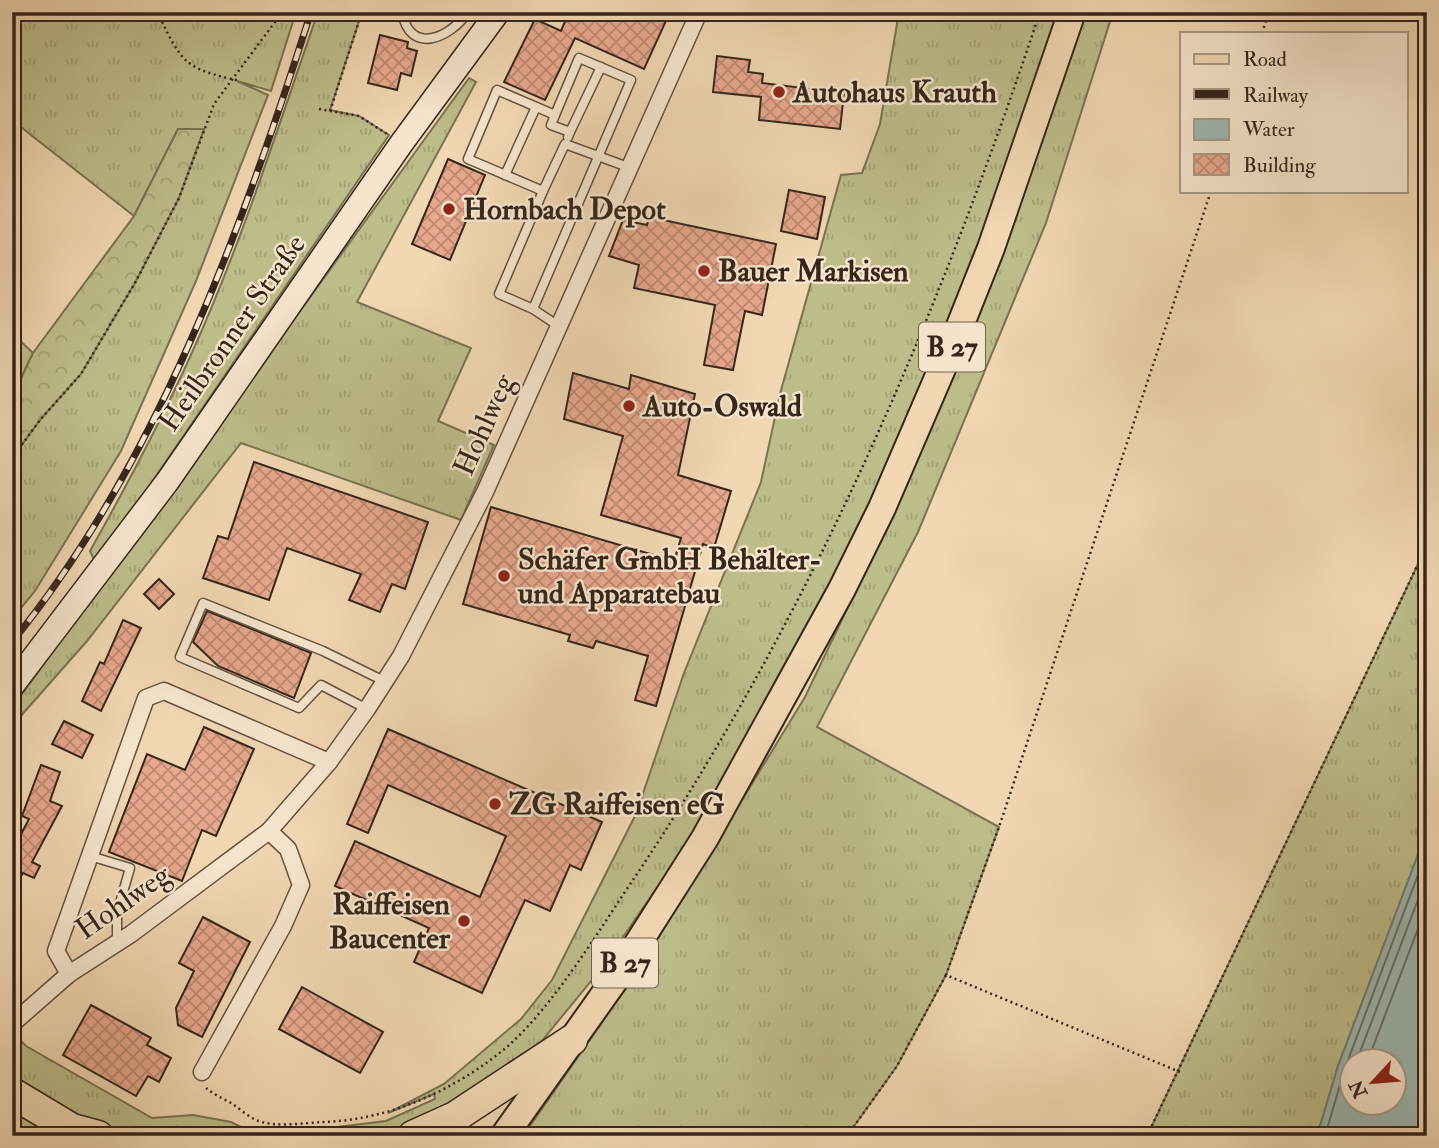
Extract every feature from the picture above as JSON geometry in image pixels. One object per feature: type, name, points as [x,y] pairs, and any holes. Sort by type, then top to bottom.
[{"type":"highway","points":[[413,1136],[442,1124],[478,1103],[572,1040]]},
{"type":"highway","points":[[12,1093],[72,1129],[98,1136]]},
{"type":"main road","name":"B 27","points":[[504,1136],[572,1040],[705,838],[836,600],[882,508],[991,248],[1072,12]]},
{"type":"street","name":"Heilbronner Straße","points":[[12,686],[167,482],[401,144],[498,12]]},
{"type":"street","name":"Hohlweg","points":[[12,1024],[69,974],[117,943],[269,831],[329,762],[367,709],[401,656],[485,492],[557,325],[699,12]]},
{"type":"street","points":[[69,974],[56,951],[146,698],[164,691],[329,762]]},
{"type":"street","points":[[202,1072],[283,926],[301,885],[288,849],[269,831]]},
{"type":"lane","points":[[402,12],[411,31],[421,37],[436,39],[452,32],[468,12]]},
{"type":"lane","points":[[533,309],[631,80],[579,58],[551,125],[570,132]]},
{"type":"lane","points":[[557,325],[533,309],[499,294],[601,67]]},
{"type":"lane","points":[[544,191],[468,159],[497,90],[555,115]]},
{"type":"lane","points":[[505,175],[536,107]]},
{"type":"lane","points":[[565,144],[628,167]]},
{"type":"lane","points":[[367,709],[321,685],[299,708],[180,657],[203,603],[323,651],[384,681]]},
{"type":"lane","points":[[90,856],[130,868],[117,913],[117,943]]},
{"type":"path","points":[[158,12],[171,40],[192,68],[240,81]]},
{"type":"path","points":[[12,458],[40,419],[81,374],[136,281],[179,198],[214,104],[275,22],[279,12]]},
{"type":"path","points":[[330,111],[362,12]]},
{"type":"path","points":[[202,1072],[206,1090],[258,1121],[276,1124],[340,1122],[388,1112],[473,1074],[511,1043],[538,1013],[671,823],[782,631],[869,455],[930,316],[998,139],[1040,12]]},
{"type":"path","points":[[1262,32],[1269,12]]},
{"type":"path","points":[[319,108],[359,116],[401,144]]},
{"type":"path","points":[[847,1136],[897,1066],[946,975],[999,827],[1211,192]]},
{"type":"path","points":[[1147,1136],[1180,1072],[1427,545]]},
{"type":"path","points":[[946,975],[1180,1072]]},
{"type":"green space","points":[[12,12],[296,12],[271,91],[237,81],[268,95],[196,281],[121,451],[35,591],[12,619],[12,458],[40,420],[204,129],[178,129],[134,216],[12,120]]},
{"type":"green space","points":[[318,12],[362,12],[330,110],[359,116],[389,135],[96,564],[90,551],[167,406],[209,315],[258,186]]},
{"type":"green space","points":[[899,12],[1058,12],[983,236],[893,452],[839,568],[696,831],[601,969],[527,1059],[439,1115],[390,1136],[12,1136],[12,1032],[26,1046],[152,1118],[193,1115],[231,1122],[251,1132],[296,1132],[386,1121],[435,1099],[434,1094],[388,1113],[444,1084],[521,1019],[552,980],[636,814],[684,673],[761,482],[780,394],[841,175],[862,173],[880,124]]},
{"type":"green space","points":[[1085,12],[1113,12],[1046,223],[918,532],[817,727],[999,827],[946,975],[897,1066],[847,1136],[523,1136],[637,972],[805,697],[901,496],[982,307]]},
{"type":"green space","points":[[469,78],[476,82],[357,302],[471,348],[438,421],[494,445],[461,520],[241,443],[87,641],[12,726],[12,708]]},
{"type":"green space","points":[[178,129],[204,129],[179,198],[136,281],[81,374],[40,420],[12,458],[12,398],[33,353],[134,216]]},
{"type":"green space","points":[[12,333],[33,353],[12,398]]},
{"type":"green space","points":[[1427,545],[1427,831],[1346,1046],[1338,1046],[1338,1066],[1317,1136],[1147,1136]]},
{"type":"water","points":[[1427,831],[1427,1136],[1317,1136],[1338,1066],[1338,1116],[1408,1116],[1408,1046],[1346,1046]]},
{"type":"building","points":[[569,12],[670,12],[644,69],[575,38],[545,100],[504,82],[535,19],[561,31]]},
{"type":"building","points":[[380,35],[408,42],[407,48],[417,51],[411,76],[401,73],[397,90],[368,83]]},
{"type":"building","name":"Autohaus Krauth","points":[[717,56],[750,60],[748,72],[763,74],[762,83],[844,93],[840,129],[759,120],[761,97],[713,92]]},
{"type":"building","name":"Hornbach Depot","points":[[448,159],[485,175],[450,260],[412,244]]},
{"type":"building","points":[[789,190],[825,197],[817,239],[781,231]]},
{"type":"building","name":"Bauer Markisen","points":[[649,217],[776,244],[762,315],[745,311],[733,370],[704,365],[715,305],[634,288],[639,265],[609,256],[623,220],[647,225]]},
{"type":"building","points":[[573,373],[629,389],[631,375],[695,394],[678,475],[731,491],[714,548],[703,544],[656,706],[635,700],[648,656],[596,641],[593,648],[568,641],[570,635],[463,604],[491,507],[674,561],[681,538],[601,515],[623,436],[564,419]]},
{"type":"building","points":[[254,462],[428,522],[405,589],[392,584],[380,612],[349,600],[361,574],[287,548],[269,600],[203,578],[218,536],[228,539]]},
{"type":"building","points":[[159,579],[174,594],[159,609],[144,594]]},
{"type":"building","points":[[207,611],[311,653],[294,698],[218,666],[193,642]]},
{"type":"building","points":[[123,620],[141,628],[101,711],[82,701],[100,662],[104,664]]},
{"type":"building","points":[[64,721],[93,735],[82,758],[52,744]]},
{"type":"building","points":[[204,727],[254,749],[216,836],[202,830],[182,881],[109,852],[147,754],[185,770]]},
{"type":"building","points":[[388,729],[602,822],[581,870],[570,865],[550,911],[525,900],[482,993],[414,962],[429,928],[335,886],[355,841],[480,897],[506,836],[388,785],[368,833],[347,824]]},
{"type":"building","points":[[41,765],[60,772],[50,801],[62,806],[32,862],[40,866],[34,878],[23,873],[12,891],[12,851],[29,819],[22,816]]},
{"type":"building","points":[[203,917],[250,942],[202,1037],[178,1025],[176,1008],[194,971],[179,963]]},
{"type":"building","points":[[302,987],[383,1032],[360,1073],[279,1029]]},
{"type":"building","points":[[91,1005],[151,1038],[147,1045],[171,1058],[159,1082],[148,1076],[136,1096],[63,1055]]},
{"type":"railway","points":[[12,642],[64,573],[110,499],[152,422],[190,342],[255,178],[311,12]]},
{"type":"place","name":"Autohaus Krauth","points":[[779,92]]},
{"type":"place","name":"Hornbach Depot","points":[[449,209]]},
{"type":"place","name":"Bauer Markisen","points":[[704,271]]},
{"type":"place","name":"Auto-Oswald","points":[[629,406]]},
{"type":"place","name":"Schäfer GmbH Behälter- und Apparatebau","points":[[504,576]]},
{"type":"place","name":"ZG Raiffeisen eG","points":[[495,804]]},
{"type":"place","name":"Raiffeisen Baucenter","points":[[464,921]]}]
